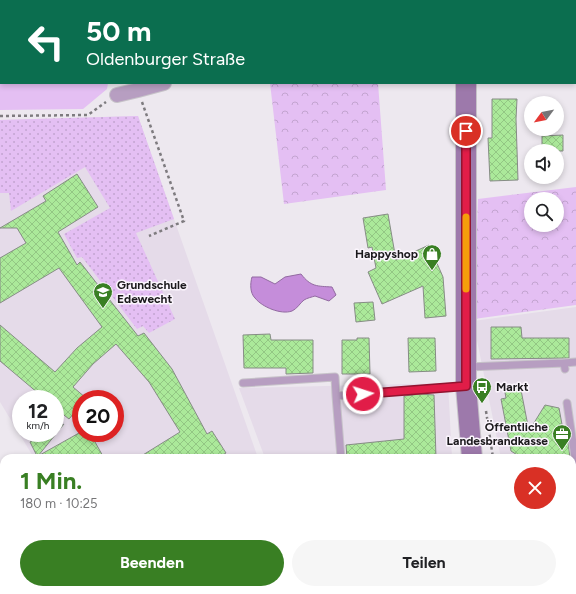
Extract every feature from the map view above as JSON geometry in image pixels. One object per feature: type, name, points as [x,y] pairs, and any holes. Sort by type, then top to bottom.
[{"type":"main road","points":[[466,84],[465,377],[472,454]]},
{"type":"street","points":[[117,94],[160,84]]},
{"type":"lane","points":[[336,396],[465,377],[565,366],[576,362]]},
{"type":"lane","points":[[243,383],[335,377],[341,454]]},
{"type":"lane","points":[[567,403],[575,454]]},
{"type":"path","points":[[138,90],[184,221],[149,236]]},
{"type":"path","points":[[0,116],[88,115],[117,94]]},
{"type":"shaded area","name":"Grundschule Edewecht","points":[[138,116],[257,454],[32,454],[24,442],[64,442],[64,390],[12,390],[12,422],[0,402],[0,120]]},
{"type":"shaded area","points":[[301,274],[311,284],[332,287],[336,295],[329,301],[315,296],[304,300],[292,311],[283,312],[267,307],[258,301],[252,294],[252,277],[261,277],[275,284],[285,277]]},
{"type":"shaded area","points":[[576,307],[576,454],[500,454],[473,321]]},
{"type":"shaded area","points":[[448,383],[452,454],[264,454],[239,388]]},
{"type":"green space","points":[[0,84],[108,84],[107,89],[83,109],[0,110]]},
{"type":"green space","points":[[270,84],[378,84],[386,190],[284,204]]},
{"type":"green space","points":[[138,116],[174,219],[136,233],[175,319],[149,333],[143,326],[137,329],[82,257],[77,258],[64,234],[110,208],[85,167],[11,211],[9,193],[0,193],[0,120]]},
{"type":"green space","points":[[576,187],[576,305],[474,319],[478,199],[524,193],[524,232],[564,232],[564,192],[535,192]]},
{"type":"building","points":[[492,99],[517,99],[516,119],[518,180],[490,181],[488,138],[492,138]]},
{"type":"building","points":[[542,136],[563,136],[563,144],[542,144]]},
{"type":"building","name":"Grundschule Edewecht","points":[[77,174],[98,207],[58,232],[77,265],[80,262],[138,336],[144,333],[172,369],[207,434],[212,431],[226,453],[144,454],[180,432],[149,382],[116,344],[93,364],[73,387],[77,390],[72,390],[72,416],[69,419],[64,415],[64,390],[34,390],[0,361],[0,325],[55,372],[77,348],[102,327],[59,268],[0,303],[0,258],[26,243],[17,228],[0,228],[46,201],[43,196]]},
{"type":"building","points":[[388,214],[396,260],[429,245],[443,277],[446,316],[425,318],[423,286],[382,304],[368,272],[376,268],[372,247],[368,248],[363,218]]},
{"type":"building","points":[[373,302],[375,320],[356,322],[354,303]]},
{"type":"building","points":[[491,327],[521,327],[522,338],[569,338],[569,358],[491,359]]},
{"type":"building","points":[[270,334],[271,340],[313,340],[313,373],[286,374],[286,368],[244,368],[243,335]]},
{"type":"building","points":[[357,338],[369,338],[370,374],[342,374],[342,340],[357,340]]},
{"type":"building","points":[[408,338],[435,338],[436,371],[409,372]]},
{"type":"building","points":[[520,385],[529,431],[545,405],[559,408],[565,441],[568,441],[570,454],[516,454],[511,451],[501,399],[506,398],[504,387]]},
{"type":"building","points":[[420,394],[434,395],[436,454],[347,454],[346,445],[404,439],[404,396]]},
{"type":"building","points":[[72,437],[72,442],[95,442],[102,454],[42,454]]},
{"type":"building","points":[[30,442],[49,442],[40,454],[36,454]]},
{"type":"slow traffic","points":[[466,217],[466,289]]},
{"type":"place","name":"Happyshop","points":[[432,271]]},
{"type":"place","name":"Grundschule Edewecht","points":[[103,309]]},
{"type":"place","name":"Markt","points":[[482,404]]},
{"type":"place","name":"Öffentliche Landesbrandkasse","points":[[562,451]]},
{"type":"route","points":[[363,394],[466,386],[466,131]]}]
